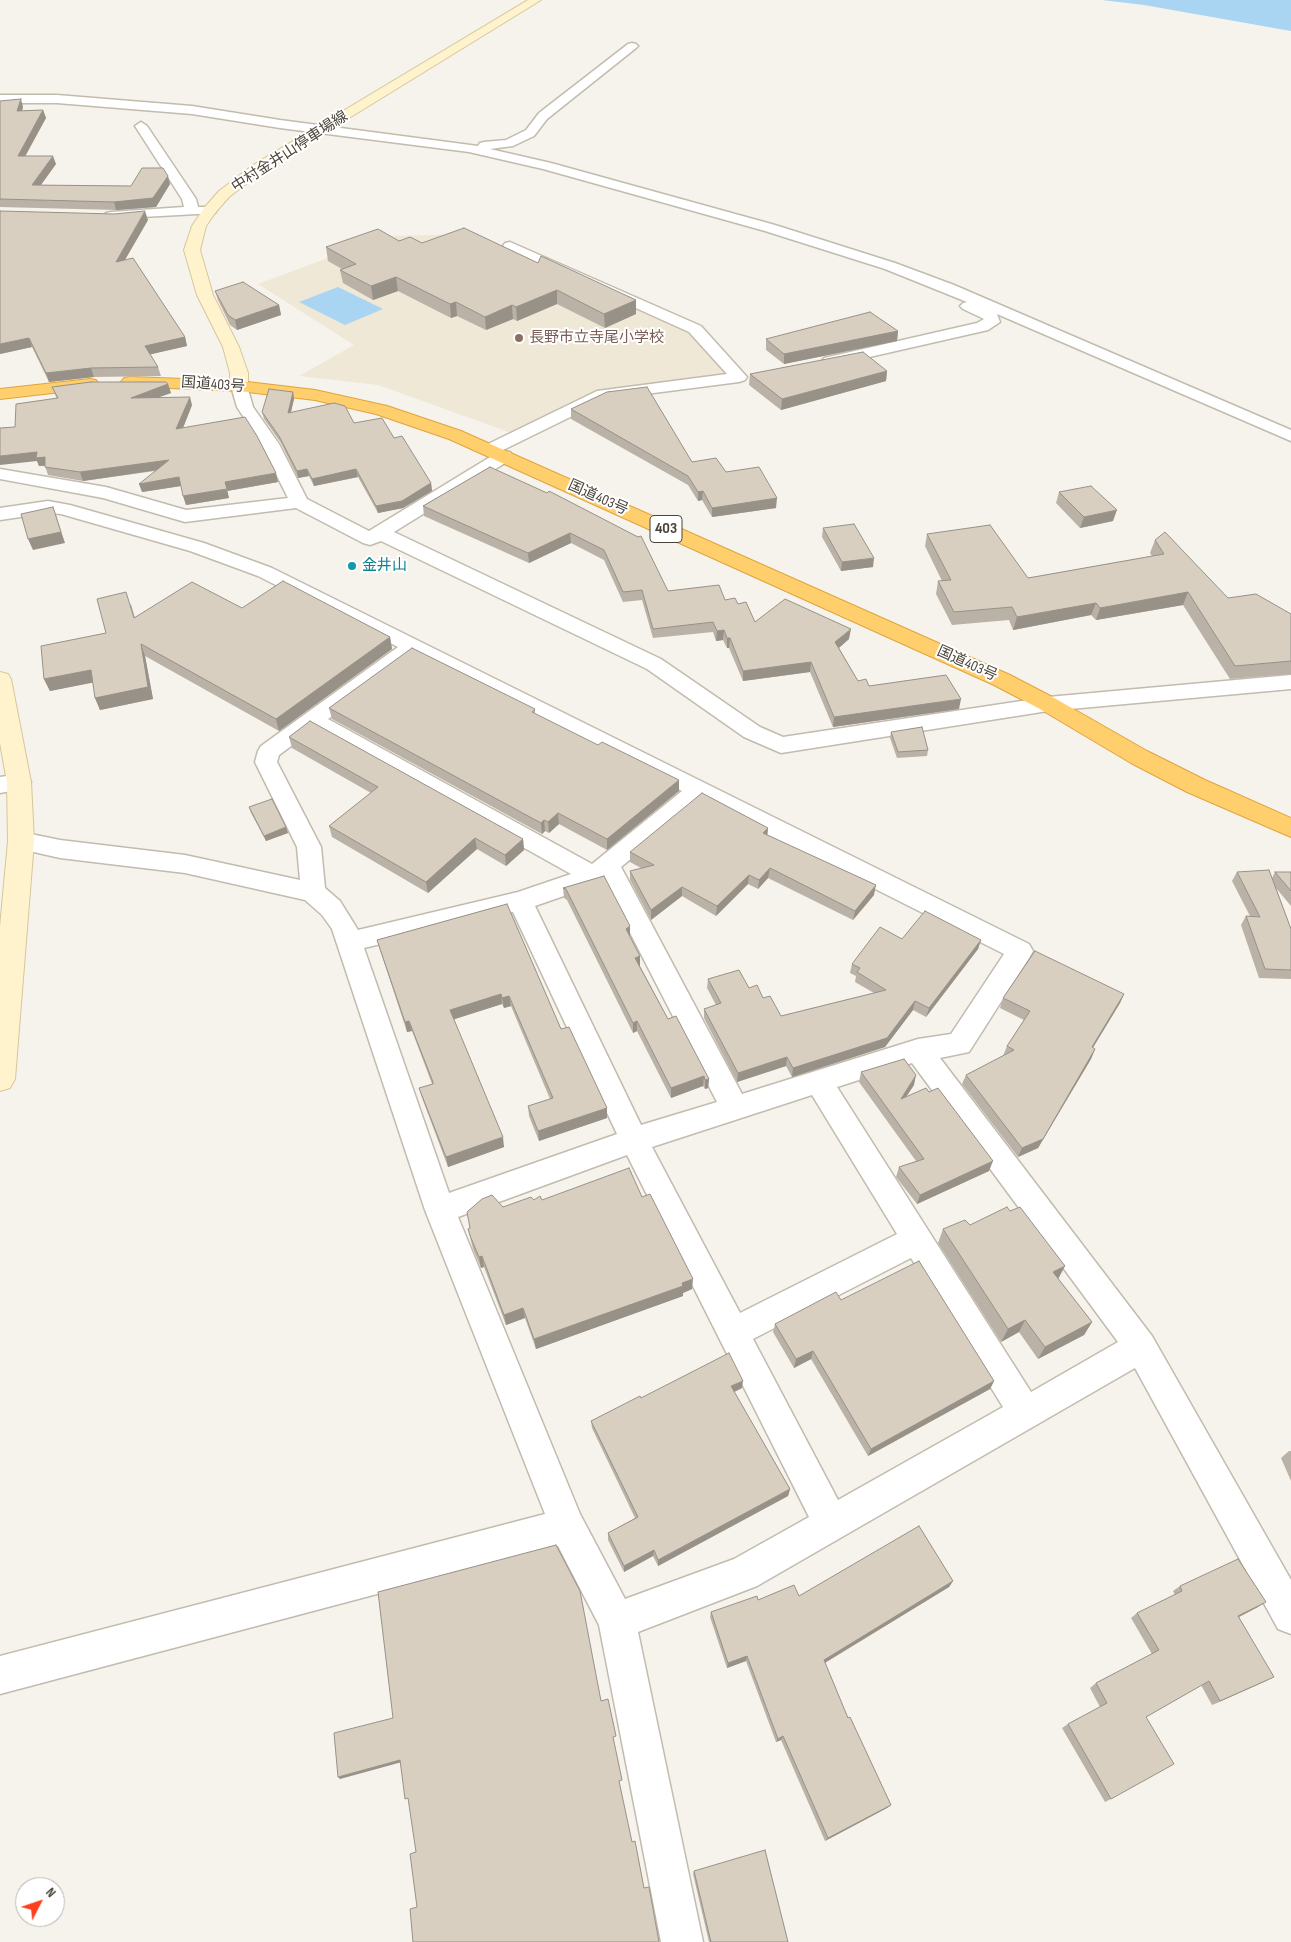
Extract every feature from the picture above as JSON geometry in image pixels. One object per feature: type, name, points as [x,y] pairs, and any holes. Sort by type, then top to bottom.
[{"type":"highway","name":"国道403号","points":[[0,394],[43,388],[129,382],[239,386],[280,390],[348,401],[418,421],[497,453],[1002,680],[1147,761],[1196,786],[1291,828]]},
{"type":"main road","name":"中村金井山停車場線","points":[[239,386],[239,373],[231,347],[205,295],[192,250],[199,226],[210,210],[224,194],[242,180],[536,0]]},
{"type":"main road","points":[[0,679],[10,784],[21,841],[0,1079]]},
{"type":"street","points":[[469,148],[509,143],[530,134],[543,116],[632,46]]},
{"type":"street","points":[[0,99],[57,100],[192,110],[469,148],[546,166],[770,228],[890,266],[949,288],[1291,436]]},
{"type":"street","points":[[141,126],[189,199],[192,210]]},
{"type":"street","points":[[98,216],[210,210]]},
{"type":"street","points":[[510,246],[695,329],[739,377]]},
{"type":"street","points":[[814,365],[982,327],[992,322],[991,316],[941,294],[949,288]]},
{"type":"street","points":[[0,474],[106,493],[185,516],[298,502],[370,539],[497,453],[603,395],[759,376]]},
{"type":"street","points":[[239,386],[245,407],[270,444],[298,502]]},
{"type":"street","points":[[0,514],[48,507],[63,509],[197,547],[265,572],[1020,951],[959,1044],[918,1050],[818,1081],[634,1140],[440,1210]]},
{"type":"street","points":[[380,532],[654,664],[752,732],[781,745],[1048,704],[1291,682]]},
{"type":"street","points":[[313,892],[309,847],[266,762],[269,751],[414,646]]},
{"type":"street","points":[[312,720],[601,871],[735,1108]]},
{"type":"street","points":[[350,942],[520,901],[601,871],[700,789]]},
{"type":"street","points":[[21,841],[60,849],[185,864],[313,892],[331,908],[344,927],[440,1210],[567,1526],[617,1621],[682,1942]]},
{"type":"street","points":[[520,901],[634,1140],[831,1524]]},
{"type":"street","points":[[918,1050],[1141,1347],[1291,1616]]},
{"type":"street","points":[[818,1081],[1026,1412]]},
{"type":"street","points":[[733,1333],[917,1239]]},
{"type":"street","points":[[617,1621],[744,1573],[1141,1347]]},
{"type":"street","points":[[0,1675],[567,1526]]},
{"type":"shaded area","name":"長野市立寺尾小学校","points":[[470,234],[690,330],[726,372],[720,379],[595,392],[517,435],[378,385],[299,376],[354,345],[258,284],[387,236]]},
{"type":"water","points":[[1102,0],[1291,0],[1291,31],[1144,5]]},
{"type":"water","points":[[338,287],[383,309],[345,325],[299,302]]},
{"type":"building","points":[[21,99],[17,111],[43,110],[18,156],[53,156],[32,185],[131,186],[142,168],[163,168],[168,176],[153,198],[114,202],[0,199],[0,101]]},
{"type":"building","points":[[0,211],[114,214],[145,211],[116,262],[133,258],[185,337],[145,346],[158,367],[91,368],[46,373],[29,338],[0,344]]},
{"type":"building","points":[[464,228],[538,263],[541,256],[636,300],[604,314],[557,290],[516,307],[512,305],[485,317],[456,302],[450,304],[396,277],[371,286],[340,270],[356,264],[326,247],[378,229],[399,241],[410,237],[422,243]]},
{"type":"building","points":[[243,282],[279,305],[235,320],[228,315],[215,291]]},
{"type":"building","points":[[870,312],[898,331],[784,354],[766,339]]},
{"type":"building","points":[[863,352],[887,371],[782,399],[750,374]]},
{"type":"building","points":[[91,382],[166,382],[168,384],[131,398],[190,397],[176,429],[245,417],[276,473],[225,482],[227,489],[183,496],[179,477],[139,484],[169,460],[80,472],[45,467],[45,457],[36,458],[37,452],[0,456],[0,428],[15,427],[16,404],[58,398],[52,387]]},
{"type":"building","points":[[647,387],[692,462],[716,458],[726,472],[759,467],[777,498],[712,508],[703,491],[698,492],[688,476],[571,409],[607,392]]},
{"type":"building","points":[[269,389],[293,392],[288,413],[334,403],[345,406],[354,423],[382,418],[394,438],[402,436],[431,483],[402,501],[376,506],[356,469],[312,479],[307,469],[297,471],[279,436],[262,412]]},
{"type":"building","points":[[490,467],[547,493],[549,491],[638,537],[641,536],[668,591],[719,585],[725,600],[735,598],[738,604],[746,602],[755,622],[785,599],[851,629],[835,642],[858,681],[866,679],[869,686],[946,675],[961,699],[834,717],[811,662],[743,671],[730,638],[727,638],[724,630],[717,631],[713,622],[653,629],[642,590],[623,592],[604,550],[570,533],[528,553],[423,506]]},
{"type":"building","points":[[1091,486],[1117,510],[1084,517],[1059,492]]},
{"type":"building","points":[[53,507],[61,532],[28,539],[21,514]]},
{"type":"building","points":[[854,524],[874,558],[842,562],[823,528]]},
{"type":"building","points":[[990,525],[1028,578],[1164,554],[1155,540],[1165,532],[1228,598],[1256,594],[1291,614],[1291,661],[1235,666],[1188,592],[1100,608],[1096,603],[1017,617],[1012,607],[954,612],[938,581],[951,580],[927,534]]},
{"type":"building","points":[[283,581],[390,637],[276,719],[141,644],[148,687],[95,698],[91,670],[44,679],[41,646],[106,633],[97,599],[126,592],[134,618],[192,582],[242,608]]},
{"type":"building","points":[[412,648],[535,709],[532,712],[598,745],[602,742],[679,780],[607,839],[558,813],[548,822],[544,820],[541,823],[329,708]]},
{"type":"building","points":[[310,721],[523,839],[505,855],[475,838],[426,882],[329,826],[378,787],[289,737]]},
{"type":"building","points":[[922,727],[928,750],[898,752],[891,732]]},
{"type":"building","points":[[702,793],[768,828],[763,833],[876,885],[855,911],[770,868],[759,880],[749,875],[717,906],[682,887],[651,910],[630,871],[654,865],[630,852]]},
{"type":"building","points":[[272,799],[286,827],[264,836],[249,807]]},
{"type":"building","points":[[1269,870],[1291,929],[1291,970],[1265,969],[1246,916],[1260,917],[1237,872]]},
{"type":"building","points":[[1275,872],[1291,872],[1291,891]]},
{"type":"building","points":[[604,876],[630,926],[626,929],[640,956],[635,958],[668,1019],[676,1016],[709,1079],[705,1080],[704,1076],[671,1088],[637,1021],[633,1023],[566,889],[563,888]]},
{"type":"building","points":[[507,904],[561,1029],[569,1027],[607,1108],[538,1131],[528,1106],[553,1098],[509,996],[502,998],[501,994],[450,1010],[503,1137],[446,1157],[419,1088],[433,1084],[433,1082],[409,1021],[405,1022],[377,940]]},
{"type":"building","points":[[925,911],[981,940],[929,1008],[915,1001],[887,1038],[793,1068],[787,1057],[738,1073],[704,1009],[721,1003],[708,979],[739,970],[749,988],[757,985],[763,998],[770,996],[781,1016],[886,990],[857,972],[860,968],[852,964],[880,927],[902,939]]},
{"type":"building","points":[[1035,951],[1124,994],[1092,1047],[1095,1049],[1043,1139],[1022,1148],[966,1075],[1014,1050],[1007,1046],[1030,1011],[1003,998]]},
{"type":"building","points":[[904,1059],[916,1075],[901,1099],[926,1088],[929,1092],[938,1088],[993,1161],[920,1195],[899,1167],[924,1159],[861,1072]]},
{"type":"building","points":[[629,1168],[642,1197],[650,1194],[693,1279],[682,1283],[683,1286],[534,1339],[523,1308],[504,1315],[482,1256],[479,1257],[471,1238],[468,1229],[470,1228],[467,1212],[482,1199],[492,1195],[503,1207],[531,1197],[534,1200],[540,1196],[542,1200]]},
{"type":"building","points":[[1007,1207],[1010,1211],[1020,1207],[1065,1266],[1053,1272],[1092,1322],[1045,1347],[1025,1320],[1008,1329],[943,1229],[965,1220],[970,1225]]},
{"type":"building","points":[[919,1261],[994,1381],[871,1449],[813,1351],[796,1359],[775,1324],[836,1292],[841,1300]]},
{"type":"building","points":[[729,1353],[743,1381],[731,1386],[790,1489],[658,1560],[654,1550],[624,1566],[608,1533],[638,1517],[591,1421]]},
{"type":"building","points":[[919,1526],[953,1581],[824,1660],[848,1718],[850,1717],[891,1805],[828,1838],[783,1736],[778,1739],[747,1656],[728,1663],[711,1612],[757,1596],[758,1600],[794,1585],[799,1596]]},
{"type":"building","points":[[556,1545],[580,1591],[601,1701],[608,1699],[616,1736],[613,1737],[622,1780],[619,1781],[632,1842],[635,1841],[644,1888],[649,1887],[659,1942],[413,1942],[410,1909],[417,1907],[410,1854],[416,1852],[408,1798],[405,1799],[400,1760],[338,1777],[334,1733],[393,1718],[378,1592]]},
{"type":"building","points":[[1238,1559],[1266,1602],[1238,1616],[1274,1677],[1220,1701],[1209,1681],[1146,1717],[1174,1764],[1111,1799],[1068,1724],[1107,1703],[1096,1683],[1159,1650],[1137,1613],[1182,1591],[1180,1586]]},
{"type":"building","points":[[765,1850],[788,1942],[711,1942],[694,1871]]},
{"type":"place","name":"長野市立寺尾小学校","points":[[519,338]]},
{"type":"place","name":"金井山","points":[[352,566]]}]
